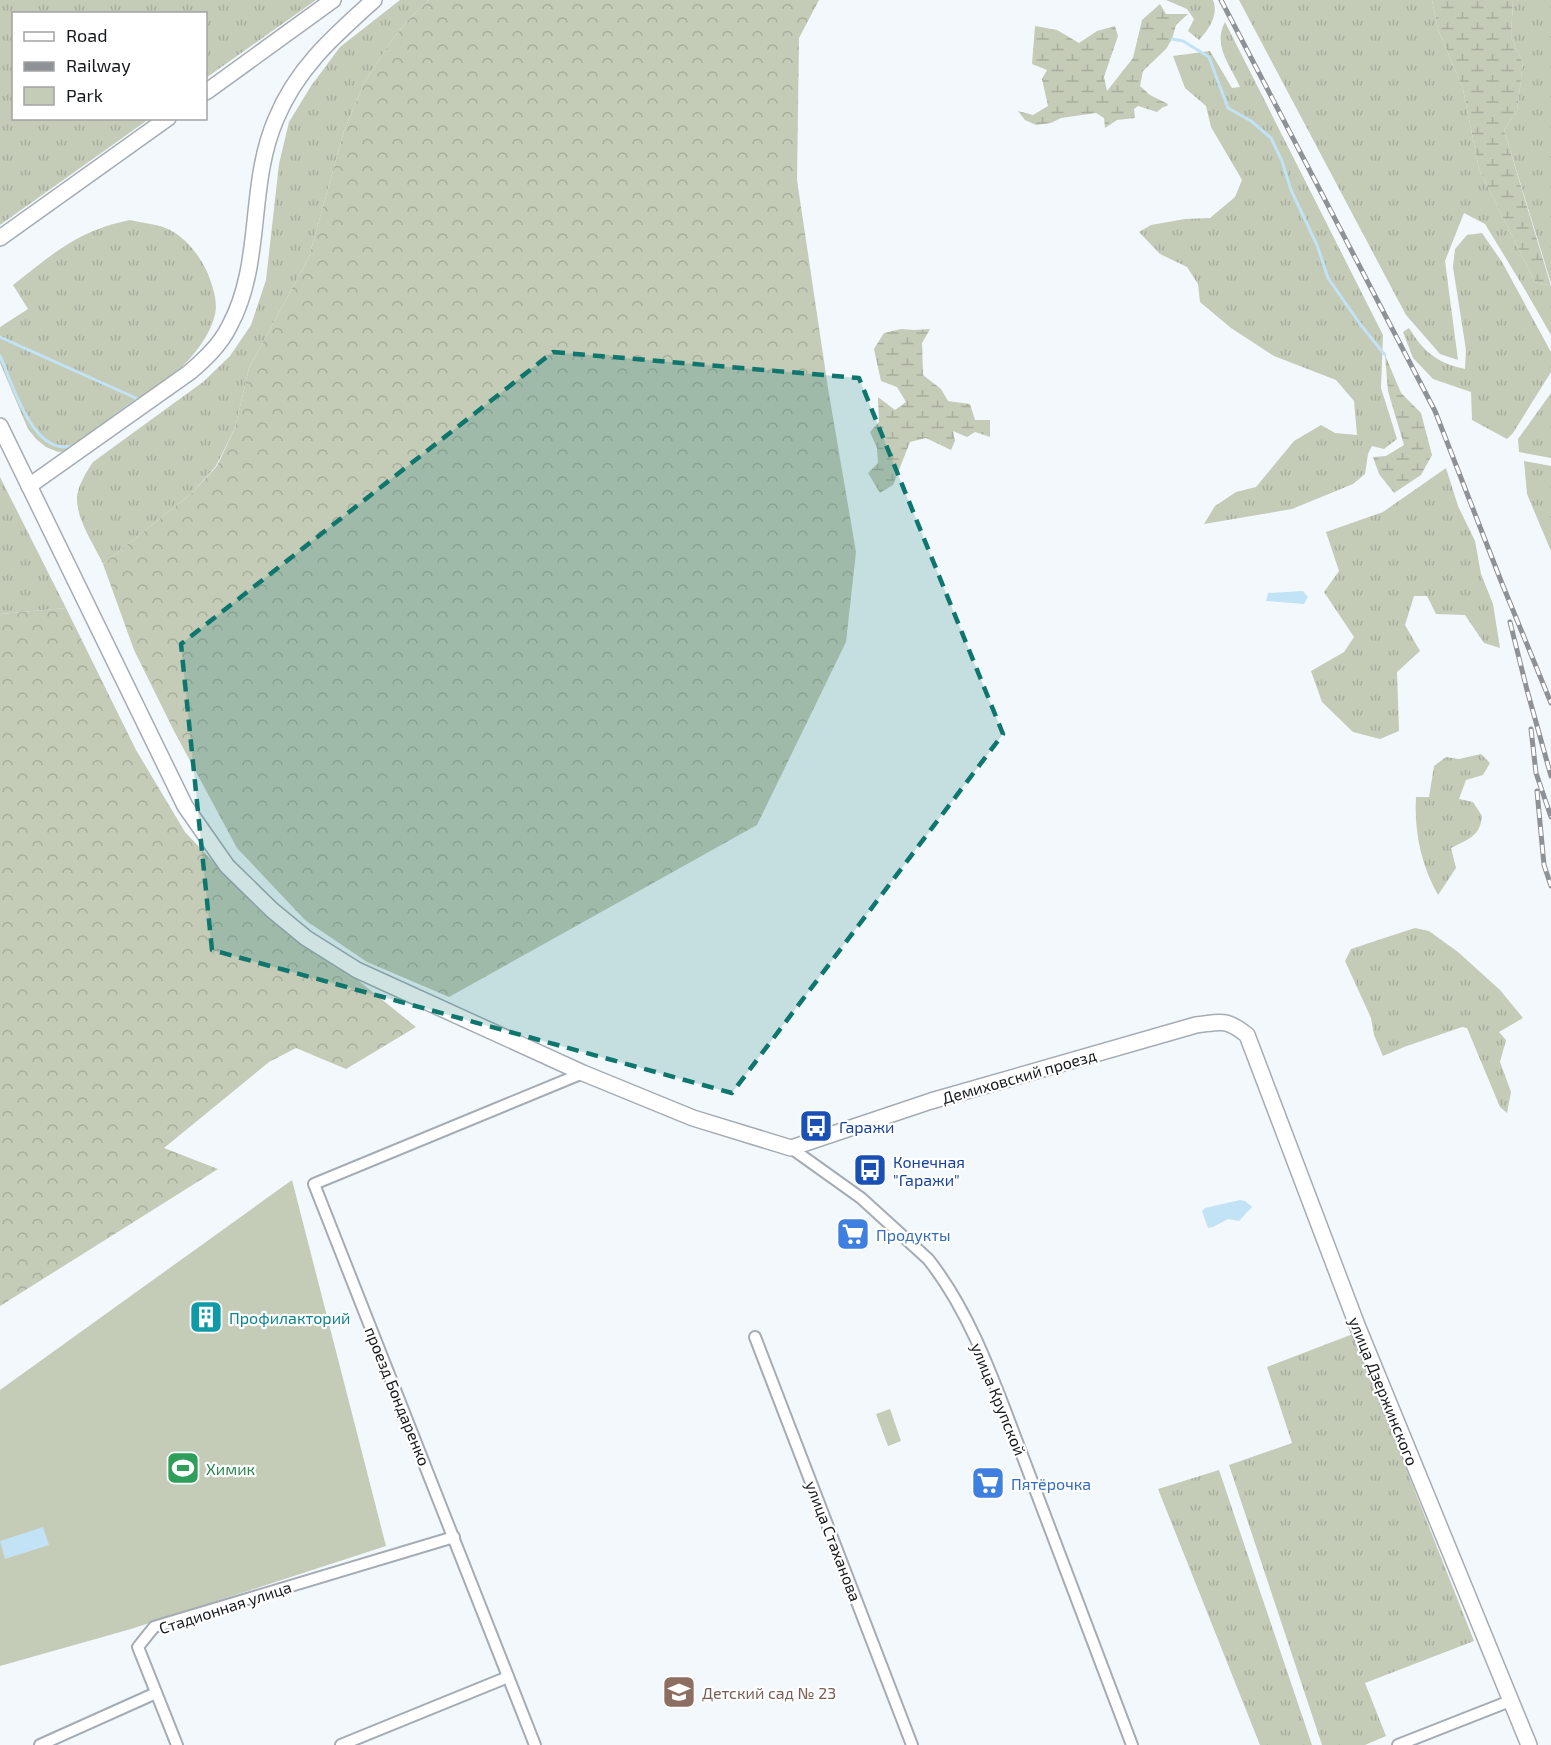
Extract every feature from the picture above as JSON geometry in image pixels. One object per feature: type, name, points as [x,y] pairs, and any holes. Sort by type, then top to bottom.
[{"type":"main road","points":[[207,91],[333,0]]},
{"type":"main road","points":[[29,486],[190,372],[207,357],[223,337],[236,312],[247,280],[258,185],[275,120],[293,86],[314,58],[329,40],[374,0]]},
{"type":"main road","points":[[0,238],[165,120]]},
{"type":"main road","points":[[0,426],[185,806],[227,866],[273,910],[306,938],[357,970],[583,1073],[693,1118],[791,1148]]},
{"type":"main road","name":"Демиховский проезд","points":[[791,1148],[930,1101],[1196,1025],[1231,1023],[1247,1035]]},
{"type":"main road","name":"улица Дзержинского","points":[[1247,1035],[1357,1325],[1528,1745]]},
{"type":"street","name":"проезд Бондаренко","points":[[535,1745],[314,1184],[583,1073]]},
{"type":"street","name":"улица Крупской","points":[[791,1148],[861,1198],[915,1246],[937,1270],[965,1319],[1014,1436],[1132,1745]]},
{"type":"street","name":"улица Стаханова","points":[[755,1336],[912,1745]]},
{"type":"street","name":"Стадионная улица","points":[[156,1693],[138,1647],[154,1627],[454,1537]]},
{"type":"street","points":[[341,1745],[508,1677]]},
{"type":"street","points":[[40,1745],[156,1693],[177,1745]]},
{"type":"street","points":[[1398,1745],[1510,1701]]},
{"type":"highlighted area","points":[[553,352],[859,378],[1003,734],[732,1093],[212,950],[181,644]]},
{"type":"green space","points":[[0,0],[316,0],[207,77],[207,12],[12,12],[12,120],[148,120],[0,225]]},
{"type":"green space","points":[[400,0],[429,0],[392,40],[365,81],[344,131],[309,257],[249,368],[235,428],[216,466],[192,493],[103,564],[86,532],[77,506],[77,497],[83,478],[93,462],[203,382],[230,356],[251,325],[266,280],[279,164],[289,122],[311,86],[340,47]]},
{"type":"green space","points":[[429,0],[819,0],[799,38],[797,180],[828,388],[856,552],[846,642],[757,825],[449,997],[367,962],[305,920],[237,848],[174,731],[134,650],[103,564],[192,493],[217,466],[235,428],[249,368],[309,257],[344,131],[365,81],[392,40]]},
{"type":"green space","points":[[1166,0],[1213,0],[1214,16],[1199,40],[1188,31],[1194,19],[1187,9]]},
{"type":"green space","points":[[1239,0],[1432,0],[1438,29],[1463,89],[1479,169],[1535,282],[1551,286],[1551,335],[1485,224],[1464,213],[1445,261],[1458,360],[1440,354],[1406,315]]},
{"type":"green space","points":[[1432,0],[1513,0],[1511,37],[1523,63],[1517,111],[1504,130],[1551,286],[1535,282],[1479,169],[1463,89],[1438,29]]},
{"type":"green space","points":[[1513,0],[1551,0],[1551,283],[1504,130],[1517,111],[1523,63],[1511,37]]},
{"type":"green space","points":[[1160,4],[1166,14],[1188,14],[1176,25],[1166,49],[1143,71],[1140,86],[1150,95],[1168,104],[1167,106],[1157,112],[1138,106],[1134,109],[1135,118],[1117,120],[1105,128],[1104,118],[1096,113],[1061,118],[1051,123],[1036,125],[1025,120],[1018,111],[1033,115],[1048,106],[1042,79],[1047,70],[1032,64],[1035,26],[1057,30],[1079,43],[1097,31],[1115,26],[1118,36],[1104,77],[1107,91],[1133,58],[1142,20]]},
{"type":"green space","points":[[1225,22],[1383,335],[1381,388],[1397,439],[1384,449],[1372,446],[1368,454],[1365,474],[1353,484],[1292,509],[1204,524],[1215,506],[1236,492],[1256,487],[1294,441],[1321,425],[1335,433],[1357,435],[1354,401],[1336,380],[1274,356],[1231,328],[1200,302],[1198,284],[1187,267],[1160,254],[1139,232],[1151,225],[1185,219],[1210,218],[1235,197],[1242,180],[1211,127],[1206,106],[1185,88],[1173,56],[1210,51],[1232,88],[1240,87],[1222,48],[1221,39]]},
{"type":"green space","points":[[130,220],[166,228],[176,233],[192,249],[205,268],[212,284],[216,301],[214,318],[205,338],[173,376],[130,409],[68,451],[58,452],[46,447],[28,429],[0,363],[0,327],[28,309],[13,285],[54,253],[80,237]]},
{"type":"green space","points":[[1482,233],[1502,262],[1551,352],[1551,372],[1507,439],[1472,420],[1471,392],[1433,379],[1413,358],[1403,332],[1409,328],[1420,344],[1432,355],[1439,360],[1465,369],[1466,350],[1453,267],[1455,249],[1467,235]]},
{"type":"green space","points":[[901,329],[930,329],[922,343],[923,375],[941,389],[948,401],[970,404],[975,420],[990,420],[990,437],[975,432],[967,437],[953,431],[955,441],[951,450],[926,438],[910,442],[893,485],[880,493],[868,473],[878,463],[877,448],[870,432],[879,422],[878,397],[895,410],[906,402],[897,387],[881,381],[874,349],[884,333]]},
{"type":"green space","points":[[1385,355],[1401,393],[1421,413],[1432,455],[1421,475],[1394,493],[1379,474],[1373,457],[1386,456],[1404,445],[1388,391]]},
{"type":"green space","points":[[1551,393],[1551,458],[1519,452],[1518,439]]},
{"type":"green space","points":[[1524,461],[1551,466],[1551,551],[1527,494]]},
{"type":"green space","points":[[1446,468],[1458,506],[1475,541],[1481,574],[1493,604],[1500,648],[1484,643],[1465,615],[1436,614],[1427,596],[1414,596],[1405,625],[1420,651],[1397,672],[1399,731],[1380,739],[1353,732],[1322,702],[1311,671],[1344,652],[1354,637],[1324,592],[1339,571],[1326,532],[1383,512]]},
{"type":"green space","points":[[0,477],[66,608],[0,614]]},
{"type":"green space","points":[[66,608],[136,750],[185,832],[262,913],[344,969],[416,1027],[346,1069],[296,1048],[269,1062],[164,1148],[218,1169],[0,1306],[0,614]]},
{"type":"green space","points":[[1481,754],[1490,763],[1483,775],[1466,780],[1459,799],[1473,802],[1482,816],[1481,823],[1476,833],[1451,848],[1456,868],[1438,895],[1427,872],[1420,848],[1416,822],[1416,797],[1429,797],[1434,766],[1446,757],[1459,759]]},
{"type":"green space","points":[[1415,928],[1429,931],[1458,952],[1500,990],[1523,1018],[1499,1032],[1506,1040],[1500,1062],[1511,1092],[1507,1113],[1500,1107],[1467,1028],[1462,1027],[1383,1056],[1374,1035],[1371,1018],[1345,961],[1351,949]]},
{"type":"green space","name":"Химик","points":[[292,1180],[386,1546],[131,1629],[0,1666],[0,1390]]},
{"type":"green space","points":[[1353,1334],[1474,1641],[1365,1683],[1386,1736],[1365,1745],[1322,1745],[1229,1465],[1292,1443],[1267,1367]]},
{"type":"green space","points":[[890,1409],[901,1441],[888,1446],[876,1414]]},
{"type":"green space","points":[[1219,1470],[1312,1745],[1260,1745],[1158,1489]]},
{"type":"water","points":[[1303,591],[1308,597],[1304,604],[1266,601],[1268,593]]},
{"type":"water","points":[[1240,1200],[1252,1207],[1239,1221],[1228,1219],[1208,1228],[1202,1211],[1205,1208]]},
{"type":"water","points":[[43,1527],[49,1545],[5,1559],[0,1541]]},
{"type":"waterway","points":[[1172,39],[1183,41],[1209,57],[1228,108],[1251,121],[1271,138],[1282,161],[1291,190],[1317,245],[1328,278],[1385,355]]},
{"type":"waterway","points":[[0,337],[138,399],[111,419]]},
{"type":"waterway","points":[[0,356],[27,418],[37,432],[49,442],[62,447],[77,444]]},
{"type":"railway","points":[[1221,0],[1435,411],[1551,703]]},
{"type":"railway","points":[[1510,622],[1551,776]]},
{"type":"railway","points":[[1531,729],[1536,773],[1551,817]]},
{"type":"railway","points":[[1537,791],[1544,865],[1551,886]]},
{"type":"place","name":"Гаражи","points":[[816,1126]]},
{"type":"place","name":"Конечная \"Гаражи\"","points":[[870,1170]]},
{"type":"place","name":"Продукты","points":[[853,1234]]},
{"type":"place","name":"Профилакторий","points":[[206,1317]]},
{"type":"place","name":"Химик","points":[[183,1468]]},
{"type":"place","name":"Пятёрочка","points":[[988,1483]]},
{"type":"place","name":"Детский сад № 23","points":[[679,1692]]}]
